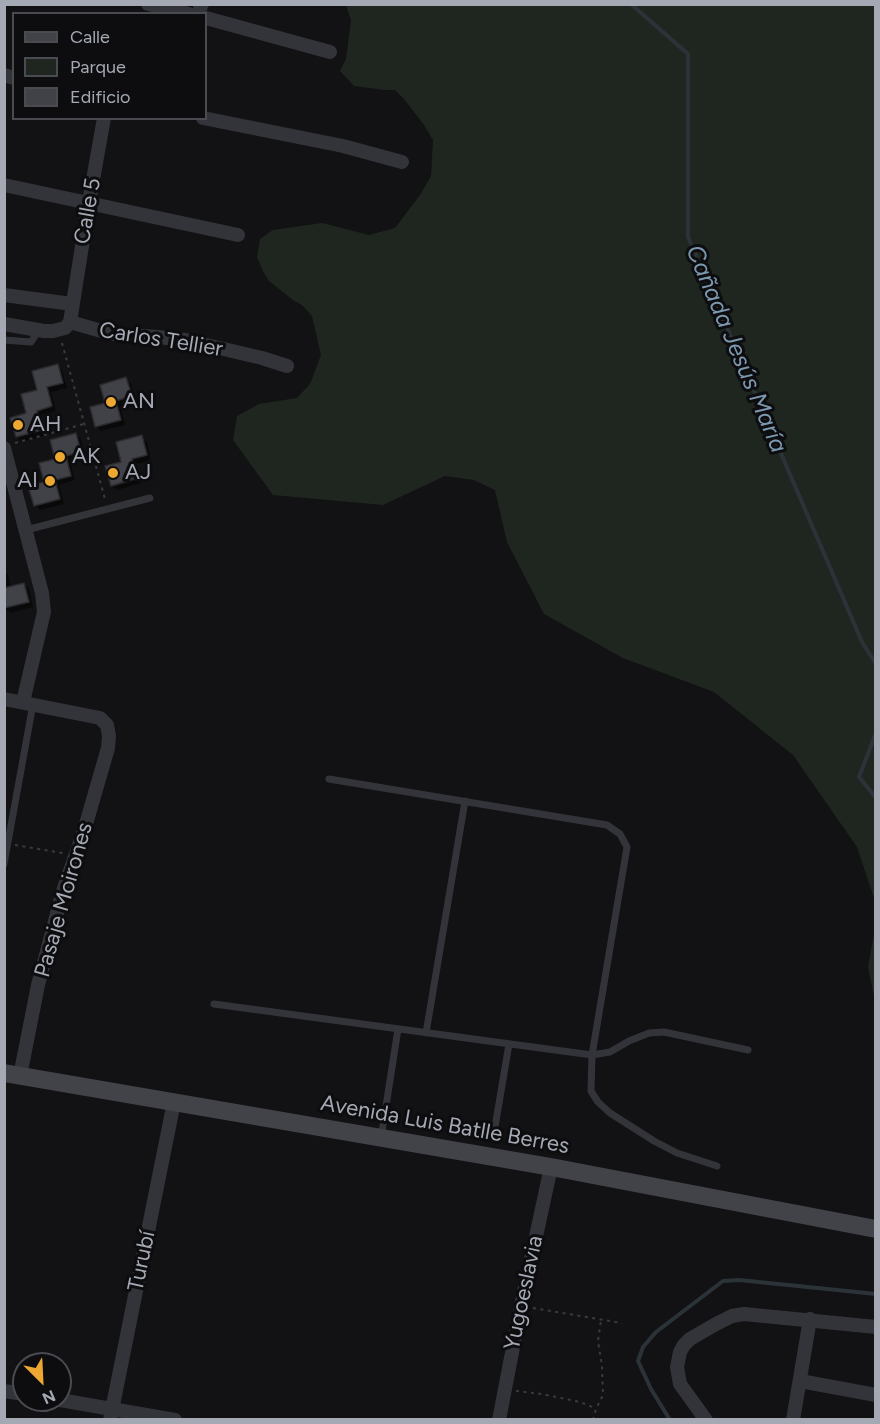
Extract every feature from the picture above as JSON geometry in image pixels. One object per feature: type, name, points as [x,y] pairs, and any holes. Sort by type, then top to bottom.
[{"type":"main road","name":"Avenida Luis Batlle Berres","points":[[12,1074],[551,1167],[876,1229]]},
{"type":"street","points":[[148,4],[181,12]]},
{"type":"street","points":[[207,18],[330,52]]},
{"type":"street","points":[[207,119],[343,146],[402,162]]},
{"type":"street","name":"Calle 5","points":[[72,304],[104,120]]},
{"type":"street","points":[[4,185],[238,235]]},
{"type":"street","name":"Carlos Tellier","points":[[4,295],[72,304],[64,326]]},
{"type":"street","name":"Carlos Tellier","points":[[4,324],[53,331],[64,326],[112,334],[185,340],[287,366]]},
{"type":"street","points":[[4,699],[28,703],[44,612],[42,593],[26,530],[10,445]]},
{"type":"street","name":"Pasaje Moirones","points":[[12,1074],[63,891],[84,831],[108,748],[109,736],[107,725],[100,718],[28,703]]},
{"type":"street","name":"Turubí","points":[[111,1414],[174,1102]]},
{"type":"street","name":"Yugoeslavia","points":[[499,1419],[520,1306],[551,1167]]},
{"type":"street","points":[[706,1419],[684,1389],[676,1367],[680,1352],[690,1339],[732,1316],[744,1314],[810,1319],[876,1327]]},
{"type":"street","points":[[793,1419],[810,1319]]},
{"type":"street","points":[[800,1382],[876,1395]]},
{"type":"street","points":[[72,1403],[111,1414],[175,1419]]},
{"type":"lane","points":[[4,340],[31,342],[39,330]]},
{"type":"lane","points":[[26,530],[150,498]]},
{"type":"lane","points":[[4,864],[9,843],[28,703]]},
{"type":"lane","points":[[329,779],[607,825],[620,834],[627,847],[592,1055],[591,1091],[598,1102],[610,1113],[654,1141],[677,1153],[717,1166]]},
{"type":"lane","points":[[426,1033],[465,801]]},
{"type":"lane","points":[[214,1004],[592,1055],[610,1052],[649,1033],[664,1032],[748,1050]]},
{"type":"lane","points":[[381,1138],[398,1029]]},
{"type":"lane","points":[[495,1127],[509,1044]]},
{"type":"path","points":[[64,326],[84,424],[105,499]]},
{"type":"path","points":[[10,445],[84,424]]},
{"type":"path","points":[[9,843],[74,855]]},
{"type":"path","points":[[520,1306],[622,1323]]},
{"type":"path","points":[[593,1419],[603,1395],[598,1341],[601,1319]]},
{"type":"path","points":[[504,1390],[542,1394],[580,1402],[596,1409]]},
{"type":"green space","points":[[346,5],[875,5],[875,901],[857,847],[793,755],[714,692],[623,658],[544,614],[507,542],[495,490],[474,480],[445,476],[383,505],[273,495],[233,440],[237,416],[259,404],[297,398],[310,384],[321,355],[312,316],[302,305],[268,280],[263,271],[257,257],[260,239],[273,230],[322,223],[369,235],[395,228],[431,176],[433,140],[404,99],[395,90],[354,86],[340,71],[346,59],[351,20]]},
{"type":"green space","points":[[875,928],[875,1001],[868,967]]},
{"type":"building","points":[[58,364],[63,383],[47,387],[52,406],[37,411],[42,430],[16,437],[10,418],[26,413],[21,394],[37,390],[32,371]]},
{"type":"building","points":[[126,377],[132,396],[116,401],[121,420],[95,427],[90,407],[105,403],[100,385]]},
{"type":"building","points":[[76,433],[81,452],[66,456],[71,476],[55,480],[60,499],[34,506],[28,486],[44,482],[39,463],[55,459],[50,440]]},
{"type":"building","points":[[142,435],[147,455],[132,459],[137,478],[111,486],[105,466],[121,462],[116,442]]},
{"type":"building","points":[[24,583],[29,602],[4,608],[4,588]]},
{"type":"waterway","name":"Cañada Jesús María","points":[[631,4],[688,54],[688,237],[862,642],[876,664]]},
{"type":"waterway","name":"Cañada Jesús María","points":[[876,733],[859,777],[876,798]]},
{"type":"waterway","name":"Cañada Jesús María","points":[[670,1420],[651,1389],[638,1361],[643,1347],[656,1332],[723,1281],[739,1280],[876,1294]]},
{"type":"place","name":"AN","points":[[111,402]]},
{"type":"place","name":"AH","points":[[18,425]]},
{"type":"place","name":"AK","points":[[60,457]]},
{"type":"place","name":"AJ","points":[[113,473]]},
{"type":"place","name":"AI","points":[[50,481]]}]
